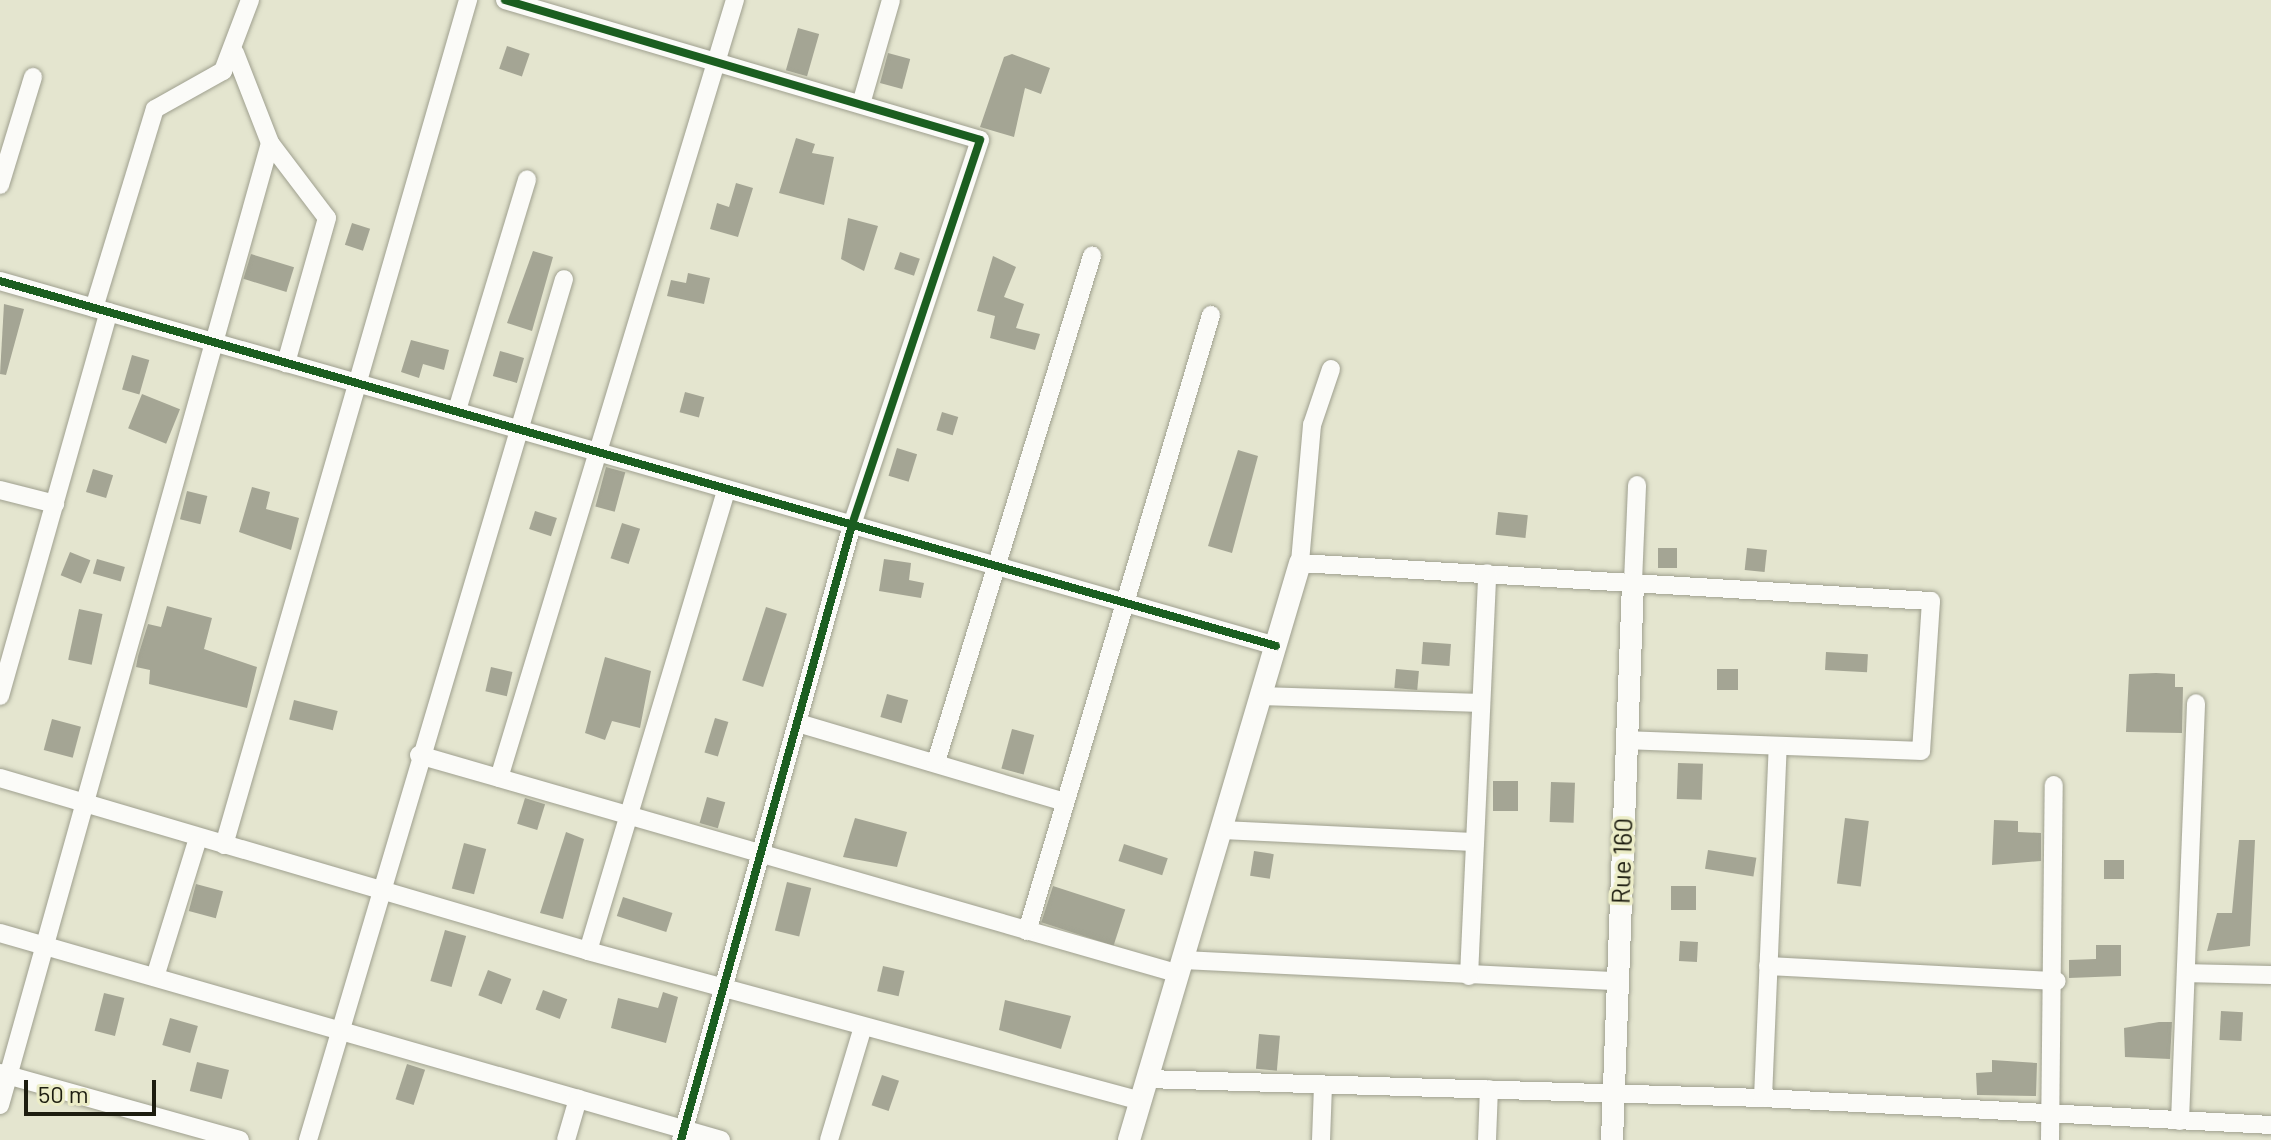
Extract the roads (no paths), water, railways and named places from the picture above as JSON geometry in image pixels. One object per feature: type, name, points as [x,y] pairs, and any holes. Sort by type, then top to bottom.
[{"type":"street","points":[[0,696],[8,638],[55,504],[101,310],[155,109],[223,71],[235,53],[250,0]]},
{"type":"street","points":[[224,845],[360,384],[468,0]]},
{"type":"street","points":[[505,0],[570,9],[716,62],[980,140],[852,525],[727,990],[683,1135]]},
{"type":"street","points":[[499,778],[735,0]]},
{"type":"street","points":[[861,104],[891,0]]},
{"type":"street","points":[[235,53],[270,143],[327,218],[286,363]]},
{"type":"street","points":[[0,185],[33,77]]},
{"type":"street","points":[[0,1105],[4,1074],[46,946],[270,143]]},
{"type":"street","points":[[457,410],[527,179]]},
{"type":"street","points":[[936,762],[1092,256]]},
{"type":"street","points":[[308,1140],[419,755],[564,279]]},
{"type":"street","points":[[0,281],[1276,646]]},
{"type":"street","points":[[1027,931],[1211,315]]},
{"type":"street","points":[[1129,1140],[1300,563],[1312,425],[1331,369]]},
{"type":"street","points":[[1633,582],[1637,485]]},
{"type":"street","points":[[588,951],[727,489]]},
{"type":"street","points":[[0,490],[55,504]]},
{"type":"street","points":[[1300,563],[1931,601],[1921,751],[1625,740]]},
{"type":"street","points":[[1469,976],[1487,573]]},
{"type":"street","name":"Rue 160","points":[[1612,1140],[1633,582]]},
{"type":"street","points":[[1261,696],[1481,703]]},
{"type":"street","points":[[2180,1121],[2196,703]]},
{"type":"street","points":[[798,723],[1065,802]]},
{"type":"street","points":[[1763,1098],[1778,746]]},
{"type":"street","points":[[419,755],[1027,931],[1181,967],[1617,981]]},
{"type":"street","points":[[0,778],[727,990],[863,1027],[1144,1090],[1323,1085],[1613,1092],[2180,1121],[2241,1132],[2271,1125]]},
{"type":"street","points":[[2050,1140],[2057,981],[2054,785]]},
{"type":"street","points":[[1221,830],[1475,842]]},
{"type":"street","points":[[155,977],[198,838]]},
{"type":"street","points":[[0,933],[578,1099],[683,1135],[721,1140]]},
{"type":"street","points":[[1768,966],[2057,981]]},
{"type":"street","points":[[2186,973],[2271,975]]},
{"type":"street","points":[[829,1140],[863,1027]]},
{"type":"street","points":[[4,1074],[240,1140]]},
{"type":"street","points":[[1321,1140],[1323,1085]]},
{"type":"street","points":[[1487,1140],[1489,1089]]},
{"type":"street","points":[[566,1140],[578,1099]]}]
